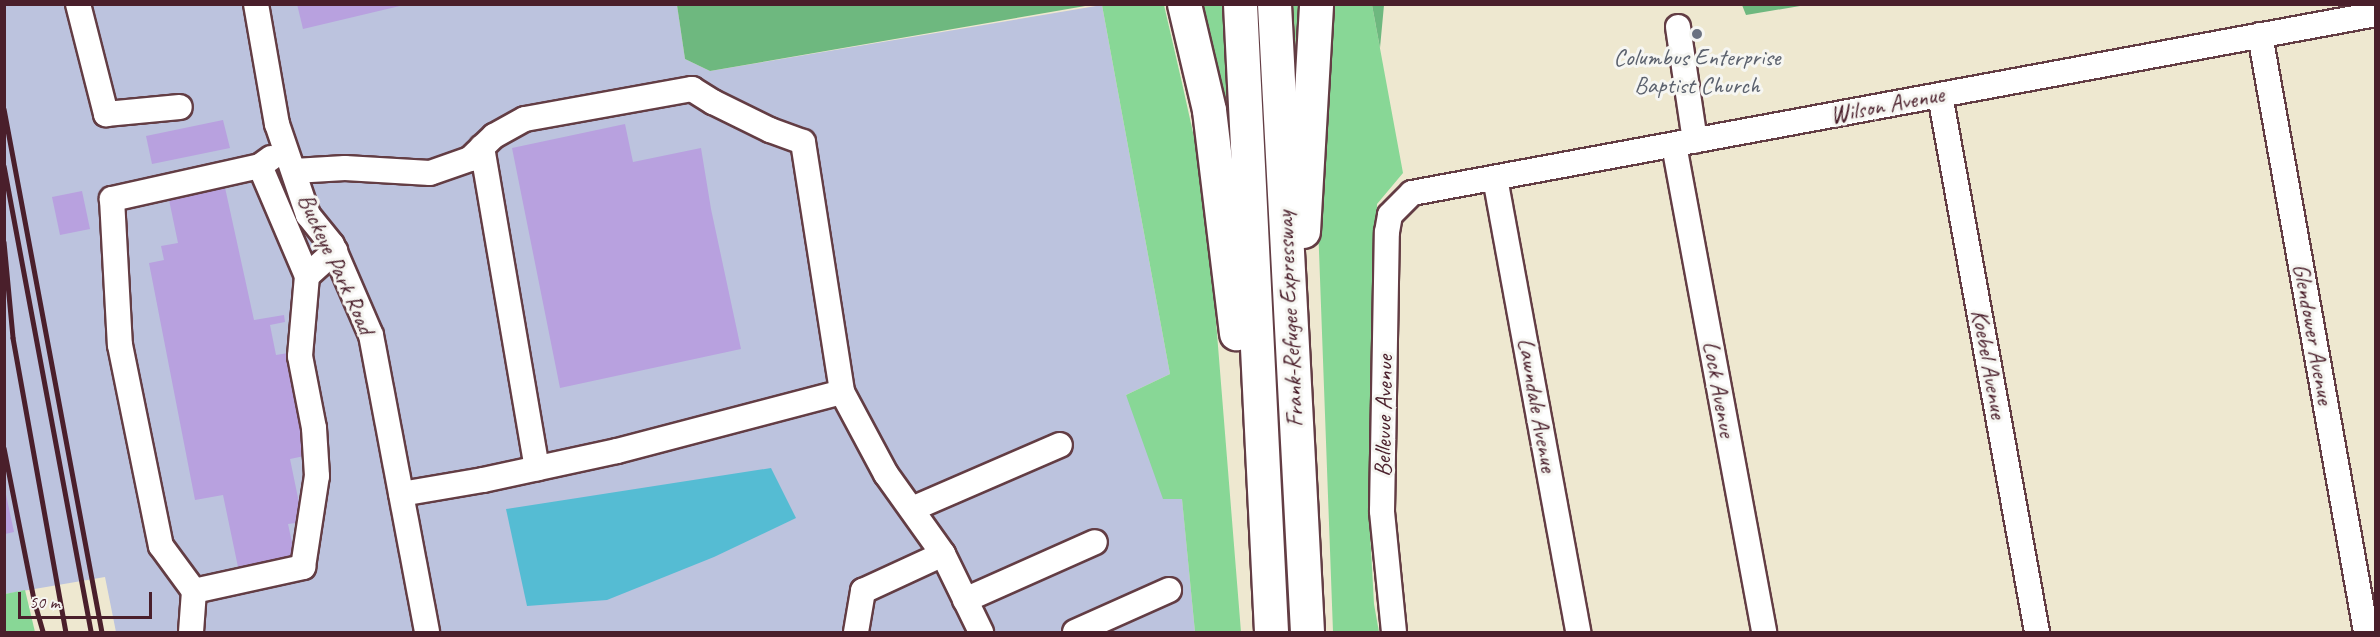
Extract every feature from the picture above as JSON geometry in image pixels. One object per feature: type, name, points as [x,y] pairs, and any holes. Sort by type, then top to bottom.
[{"type":"highway","points":[[1184,4],[1209,110],[1243,380],[1261,449]]},
{"type":"highway","name":"Frank-Refugee Expressway","points":[[1240,4],[1271,633]]},
{"type":"highway","name":"Frank-Refugee Expressway","points":[[1274,4],[1307,633]]},
{"type":"highway","points":[[1288,294],[1303,230],[1316,4]]},
{"type":"street","points":[[78,4],[106,114],[180,107]]},
{"type":"street","name":"Buckeye Park Road","points":[[256,4],[277,124],[308,215],[334,251],[371,334],[427,633]]},
{"type":"street","name":"Wilson Avenue","points":[[1401,202],[1419,192],[2376,14]]},
{"type":"street","name":"Lock Avenue","points":[[1678,27],[1685,143],[1764,633]]},
{"type":"street","name":"Glendower Avenue","points":[[2260,35],[2366,633]]},
{"type":"street","points":[[294,171],[345,168],[430,172],[470,159],[494,136],[525,119],[692,88],[732,112],[803,142],[842,392],[886,474],[943,554],[981,633]]},
{"type":"street","name":"Koebel Avenue","points":[[1940,95],[2037,633]]},
{"type":"street","points":[[482,147],[528,470]]},
{"type":"street","points":[[191,633],[194,591],[162,546],[120,345],[112,199],[260,166],[286,148]]},
{"type":"street","points":[[194,591],[303,567],[317,476],[314,428],[300,356],[308,276],[260,166]]},
{"type":"street","name":"Lawndale Avenue","points":[[1495,178],[1578,633]]},
{"type":"street","name":"Bellevue Avenue","points":[[1394,633],[1382,511],[1387,232],[1390,215],[1401,202]]},
{"type":"street","points":[[308,276],[334,251]]},
{"type":"street","points":[[401,494],[617,451],[842,392]]},
{"type":"street","points":[[912,510],[1060,445]]},
{"type":"street","points":[[965,600],[1095,542]]},
{"type":"street","points":[[856,633],[863,591],[943,554]]},
{"type":"street","points":[[1075,633],[1169,590]]},
{"type":"shaded area","points":[[5,5],[677,5],[685,59],[710,71],[1102,5],[1170,374],[1126,395],[1182,498],[1195,632],[116,632],[105,577],[5,594]]},
{"type":"green space","points":[[1742,4],[1806,5],[1746,15]]},
{"type":"green space","points":[[677,5],[1091,5],[710,71],[685,59]]},
{"type":"green space","points":[[1102,5],[1164,5],[1198,155],[1211,259],[1241,632],[1195,632],[1182,499],[1163,499],[1126,395],[1170,374]]},
{"type":"green space","points":[[1194,5],[1223,5],[1230,177]]},
{"type":"green space","points":[[1293,5],[1305,5],[1302,53],[1296,52]]},
{"type":"green space","points":[[1329,5],[1372,5],[1403,173],[1377,204],[1370,531],[1374,604],[1379,632],[1333,632],[1317,197]]},
{"type":"green space","points":[[1372,5],[1384,5],[1380,48]]},
{"type":"green space","points":[[25,590],[35,632],[5,632],[5,594]]},
{"type":"water","points":[[771,468],[796,518],[714,557],[607,600],[527,606],[506,509]]},
{"type":"building","points":[[297,4],[404,4],[404,5],[303,29]]},
{"type":"building","points":[[223,120],[230,148],[152,164],[146,136]]},
{"type":"building","points":[[625,124],[633,162],[701,148],[711,209],[741,349],[560,388],[512,148]]},
{"type":"building","points":[[224,183],[254,320],[284,315],[285,322],[270,325],[276,355],[288,353],[309,455],[290,459],[303,522],[288,524],[295,556],[238,567],[223,495],[195,500],[149,263],[164,260],[161,246],[178,243],[168,195]]},
{"type":"building","points":[[82,191],[90,229],[60,235],[52,197]]},
{"type":"building","points":[[5,490],[14,532],[5,534]]},
{"type":"railway","points":[[4,109],[102,632]]},
{"type":"railway","points":[[4,166],[91,632]]},
{"type":"railway","points":[[4,242],[13,338],[66,632]]},
{"type":"railway","points":[[4,448],[34,600],[43,632]]},
{"type":"place","name":"Columbus Enterprise Baptist Church","points":[[1697,34]]}]
